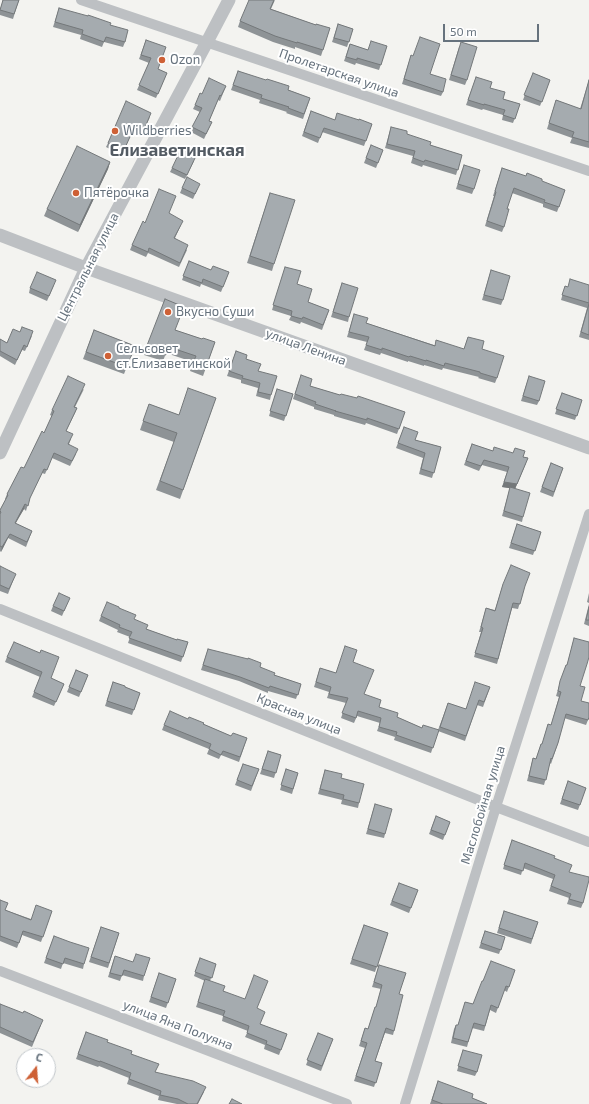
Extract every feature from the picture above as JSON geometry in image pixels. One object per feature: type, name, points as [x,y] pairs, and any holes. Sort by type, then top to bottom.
[{"type":"street","name":"Пролетарская улица","points":[[81,0],[589,171]]},
{"type":"street","name":"Центральная улица","points":[[0,453],[86,268],[229,0]]},
{"type":"street","name":"улица Ленина","points":[[0,235],[86,268],[589,448]]},
{"type":"street","name":"Маслобойная улица","points":[[404,1104],[589,514]]},
{"type":"street","name":"Красная улица","points":[[0,609],[496,807],[589,842]]},
{"type":"street","name":"улица Яна Полуяна","points":[[0,971],[347,1104]]},
{"type":"building","points":[[3,0],[19,0],[14,14],[0,10]]},
{"type":"building","points":[[249,0],[274,0],[270,9],[316,25],[330,28],[323,50],[275,36],[240,21]]},
{"type":"building","points":[[59,8],[88,15],[111,23],[110,25],[128,30],[125,42],[106,37],[104,42],[82,34],[83,30],[55,22]]},
{"type":"building","points":[[338,24],[353,29],[349,42],[334,38]]},
{"type":"building","points":[[420,37],[440,44],[430,74],[446,79],[443,92],[404,79],[411,55],[413,56]]},
{"type":"building","points":[[146,40],[166,47],[158,69],[167,73],[158,94],[139,85],[151,58],[141,55]]},
{"type":"building","points":[[371,41],[387,46],[381,65],[357,58],[357,60],[346,57],[350,44],[368,50]]},
{"type":"building","points":[[461,42],[477,47],[467,80],[451,75]]},
{"type":"building","points":[[238,71],[289,86],[288,90],[310,98],[304,114],[288,108],[289,107],[261,98],[262,95],[233,85]]},
{"type":"building","points":[[533,73],[550,80],[542,102],[524,95]]},
{"type":"building","points":[[476,77],[492,82],[490,88],[505,92],[503,99],[520,104],[515,119],[503,115],[505,110],[468,100]]},
{"type":"building","points":[[209,78],[226,86],[221,96],[220,95],[209,121],[212,122],[206,134],[192,127],[202,108],[195,105]]},
{"type":"building","points":[[589,80],[589,142],[572,137],[574,132],[549,123],[556,100],[581,109]]},
{"type":"building","points":[[126,101],[151,113],[143,132],[134,128],[124,150],[108,143]]},
{"type":"building","points":[[311,111],[335,120],[337,113],[372,124],[366,141],[324,128],[320,138],[304,132]]},
{"type":"building","points":[[391,127],[407,131],[407,134],[431,142],[430,145],[462,155],[458,170],[413,158],[415,151],[387,144]]},
{"type":"building","points":[[371,145],[383,150],[378,163],[366,158]]},
{"type":"building","name":"Пятёрочка","points":[[77,146],[110,162],[80,225],[47,209]]},
{"type":"building","points":[[181,149],[196,156],[187,175],[172,168]]},
{"type":"building","points":[[464,165],[480,170],[474,189],[458,184]]},
{"type":"building","points":[[502,168],[526,176],[527,173],[565,190],[559,207],[544,202],[545,200],[514,188],[507,209],[509,209],[504,227],[487,221]]},
{"type":"building","points":[[187,177],[200,184],[195,194],[182,188]]},
{"type":"building","points":[[159,189],[176,196],[169,213],[183,221],[174,238],[188,245],[180,263],[149,248],[148,252],[132,245],[143,221],[145,223]]},
{"type":"building","points":[[270,193],[295,200],[274,264],[250,256]]},
{"type":"building","points":[[189,261],[211,270],[213,266],[229,272],[223,287],[203,279],[202,283],[183,276]]},
{"type":"building","points":[[285,267],[301,271],[297,284],[312,289],[308,302],[329,310],[323,325],[303,317],[302,319],[291,316],[292,311],[273,305]]},
{"type":"building","points":[[491,270],[510,276],[503,300],[484,295]]},
{"type":"building","points":[[37,272],[56,280],[49,296],[30,288]]},
{"type":"building","points":[[570,279],[589,285],[589,303],[562,295],[565,286],[568,287]]},
{"type":"building","points":[[342,283],[358,288],[349,317],[333,312]]},
{"type":"building","points":[[165,299],[184,307],[175,330],[215,342],[205,370],[192,365],[196,356],[169,347],[166,355],[146,348]]},
{"type":"building","points":[[589,304],[589,335],[581,332]]},
{"type":"building","points":[[354,314],[368,318],[366,323],[435,346],[436,340],[464,349],[468,337],[484,341],[482,349],[504,356],[497,378],[445,363],[444,366],[382,348],[382,350],[366,345],[369,337],[349,332]]},
{"type":"building","points":[[22,327],[33,331],[27,347],[24,345],[17,360],[0,351],[0,339],[7,343],[13,329],[20,332]]},
{"type":"building","name":"Сельсовет ст.Елизаветинской","points":[[94,330],[135,346],[127,367],[86,352]]},
{"type":"building","points":[[236,351],[247,355],[246,359],[261,364],[258,371],[277,376],[271,395],[258,392],[260,383],[242,378],[243,376],[229,371]]},
{"type":"building","points":[[301,375],[312,379],[310,386],[340,395],[357,398],[358,396],[405,412],[399,429],[367,418],[367,420],[335,411],[315,404],[316,402],[295,394]]},
{"type":"building","points":[[68,376],[85,384],[74,407],[77,408],[66,431],[73,434],[68,444],[78,449],[72,461],[54,453],[47,470],[44,469],[30,498],[28,506],[25,504],[15,523],[32,531],[27,542],[10,534],[2,547],[0,546],[0,510],[21,467],[24,468],[42,431],[44,433],[54,411],[52,410]]},
{"type":"building","points":[[529,376],[545,381],[539,401],[523,396]]},
{"type":"building","points":[[188,388],[216,398],[183,490],[160,481],[177,433],[143,421],[149,404],[179,415]]},
{"type":"building","points":[[277,389],[293,394],[286,416],[270,411]]},
{"type":"building","points":[[562,393],[582,400],[577,416],[556,409]]},
{"type":"building","points":[[404,427],[418,432],[415,440],[441,447],[434,473],[421,469],[425,453],[398,443]]},
{"type":"building","points":[[472,444],[493,451],[494,447],[513,453],[515,448],[525,451],[523,457],[528,458],[517,484],[504,482],[509,467],[484,460],[481,466],[466,461]]},
{"type":"building","points":[[551,463],[563,468],[554,492],[542,487]]},
{"type":"building","points":[[510,487],[530,493],[523,517],[504,511]]},
{"type":"building","points":[[517,524],[541,532],[535,551],[511,543]]},
{"type":"building","points":[[511,565],[530,573],[520,604],[513,603],[498,659],[475,653],[483,628],[481,627],[486,608],[495,611],[503,584]]},
{"type":"building","points":[[0,566],[16,574],[9,589],[0,585]]},
{"type":"building","points":[[59,593],[70,598],[64,611],[53,606]]},
{"type":"building","points":[[107,602],[136,615],[134,619],[148,625],[146,629],[177,640],[188,642],[183,657],[129,638],[132,632],[119,627],[120,625],[101,616]]},
{"type":"building","points":[[589,607],[589,620],[586,620]]},
{"type":"building","points":[[574,638],[589,642],[589,657],[580,686],[585,687],[581,701],[589,703],[589,717],[588,720],[566,714],[558,743],[552,759],[551,758],[546,780],[529,776],[533,758],[536,759],[548,724],[551,725],[561,692],[558,691],[560,681],[567,665]]},
{"type":"building","points":[[14,642],[40,653],[41,650],[59,657],[51,678],[64,684],[56,702],[34,692],[42,672],[7,657]]},
{"type":"building","points":[[345,646],[357,650],[353,662],[374,670],[364,694],[381,700],[379,707],[398,713],[397,717],[422,728],[423,725],[439,730],[433,748],[396,735],[397,732],[379,727],[381,718],[358,711],[356,718],[342,713],[348,698],[329,694],[331,687],[316,682],[320,668],[336,673]]},
{"type":"building","points":[[208,649],[248,658],[261,663],[260,667],[275,673],[274,675],[301,684],[298,695],[270,686],[269,688],[203,665]]},
{"type":"building","points":[[76,670],[88,675],[81,692],[69,687]]},
{"type":"building","points":[[113,682],[140,693],[134,710],[107,701]]},
{"type":"building","points":[[475,682],[490,687],[484,702],[479,700],[466,736],[440,727],[448,703],[466,709]]},
{"type":"building","points":[[170,711],[188,719],[189,717],[204,723],[203,724],[231,736],[233,733],[247,738],[240,757],[223,751],[221,755],[209,749],[211,744],[164,725]]},
{"type":"building","points":[[268,751],[281,755],[276,773],[262,769]]},
{"type":"building","points":[[243,764],[259,769],[252,786],[237,780]]},
{"type":"building","points":[[286,769],[298,773],[293,789],[281,785]]},
{"type":"building","points":[[325,770],[342,774],[341,778],[364,784],[359,803],[343,799],[344,795],[320,789]]},
{"type":"building","points":[[568,781],[586,788],[580,805],[562,799]]},
{"type":"building","points":[[375,804],[392,809],[385,834],[368,829]]},
{"type":"building","points":[[436,816],[450,822],[445,835],[431,830]]},
{"type":"building","points":[[512,840],[555,856],[554,858],[572,865],[569,872],[589,877],[583,903],[569,899],[571,894],[551,886],[555,875],[525,863],[523,871],[504,865]]},
{"type":"building","points":[[399,883],[418,890],[411,908],[392,901]]},
{"type":"building","points":[[0,900],[8,903],[5,910],[31,920],[36,905],[52,911],[43,937],[23,931],[19,943],[0,936]]},
{"type":"building","points":[[504,911],[538,922],[532,939],[499,928]]},
{"type":"building","points":[[364,925],[388,933],[377,967],[352,959]]},
{"type":"building","points":[[101,927],[119,933],[109,963],[91,957]]},
{"type":"building","points":[[485,931],[505,937],[501,950],[481,943]]},
{"type":"building","points":[[54,936],[89,948],[84,964],[65,958],[63,964],[46,958]]},
{"type":"building","points":[[136,954],[150,958],[144,976],[124,970],[122,976],[110,973],[115,956],[133,962]]},
{"type":"building","points":[[200,958],[216,964],[212,978],[195,972]]},
{"type":"building","points":[[491,961],[515,970],[509,987],[506,986],[498,1008],[491,1005],[485,1026],[474,1023],[468,1042],[453,1038],[456,1025],[458,1025],[465,1002],[473,1004]]},
{"type":"building","points":[[379,965],[406,973],[399,994],[403,995],[394,1031],[386,1028],[375,1061],[382,1063],[376,1083],[356,1076],[367,1043],[361,1041],[365,1028],[368,1029],[382,985],[374,982]]},
{"type":"building","points":[[159,973],[176,979],[168,1003],[151,997]]},
{"type":"building","points":[[254,975],[268,981],[257,1008],[265,1012],[260,1024],[287,1034],[281,1050],[266,1044],[267,1041],[247,1033],[249,1026],[223,1016],[225,1011],[198,1002],[205,979],[225,986],[223,991],[245,999]]},
{"type":"building","points":[[0,1004],[23,1013],[24,1011],[43,1020],[33,1042],[0,1027]]},
{"type":"building","points":[[86,1032],[108,1040],[107,1042],[132,1051],[131,1054],[159,1064],[155,1072],[193,1081],[206,1087],[197,1104],[188,1104],[178,1099],[160,1095],[161,1091],[129,1079],[131,1073],[78,1054]]},
{"type":"building","points":[[318,1033],[333,1039],[322,1066],[307,1060]]},
{"type":"building","points":[[463,1050],[482,1055],[477,1072],[458,1066]]},
{"type":"building","points":[[438,1081],[473,1094],[472,1098],[487,1104],[443,1104],[432,1100]]},
{"type":"building","points":[[232,1099],[242,1104],[229,1104]]},
{"type":"place","name":"Ozon","points":[[162,60]]},
{"type":"place","name":"Wildberries","points":[[115,131]]},
{"type":"place","name":"Пятёрочка","points":[[76,193]]},
{"type":"place","name":"Вкусно Суши","points":[[168,312]]},
{"type":"place","name":"Сельсовет ст.Елизаветинской","points":[[108,356]]},
{"type":"district","name":"Елизаветинская","points":[[177,150]]}]
